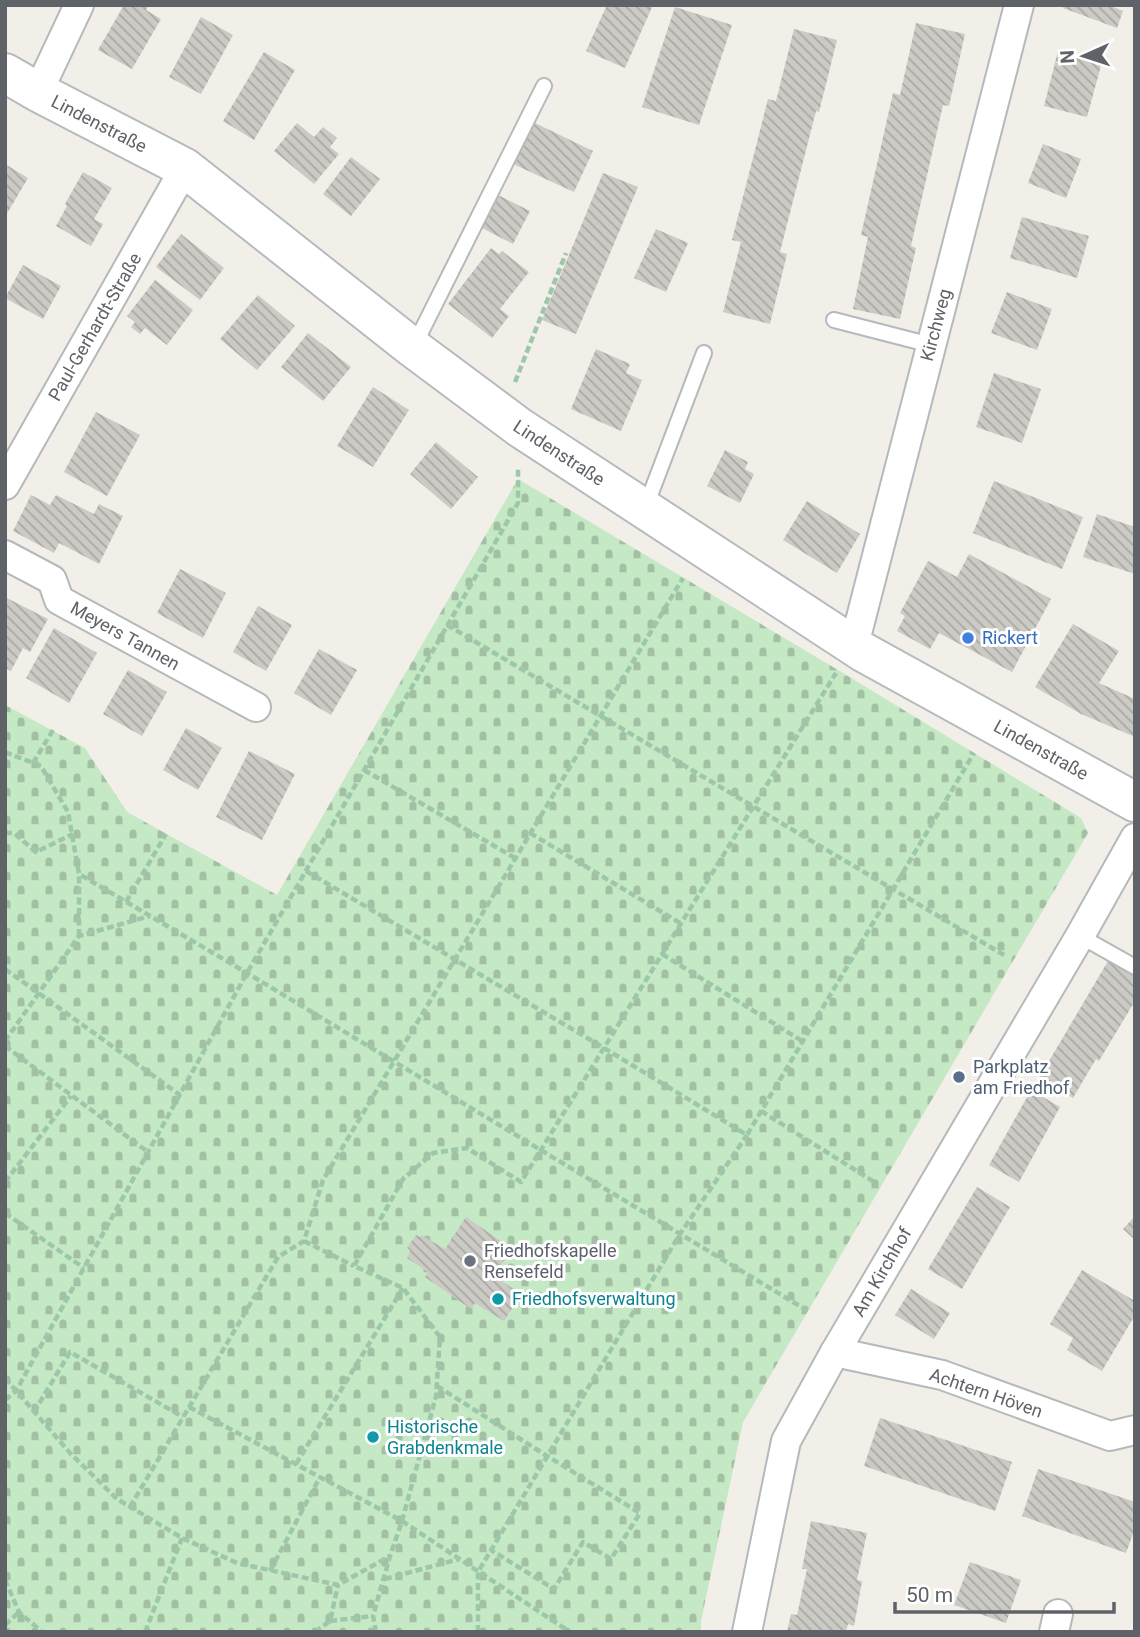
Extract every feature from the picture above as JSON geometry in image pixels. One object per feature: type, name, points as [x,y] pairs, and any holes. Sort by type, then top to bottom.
[{"type":"street","points":[[37,92],[79,5]]},
{"type":"street","name":"Kirchweg","points":[[853,645],[1020,5]]},
{"type":"street","name":"Lindenstraße","points":[[5,73],[185,168],[413,348],[510,420],[853,645],[1135,802]]},
{"type":"street","name":"Paul-Gerhardt-Straße","points":[[5,485],[185,168]]},
{"type":"street","name":"Meyers Tannen","points":[[5,555],[52,580],[59,600],[256,707]]},
{"type":"street","name":"Am Kirchhof","points":[[747,1632],[786,1441],[835,1352],[1135,838]]},
{"type":"street","name":"Achtern Höven","points":[[835,1352],[942,1376],[1110,1436],[1135,1430]]},
{"type":"lane","points":[[413,348],[544,86]]},
{"type":"lane","points":[[834,320],[931,345]]},
{"type":"lane","points":[[645,509],[704,353]]},
{"type":"lane","points":[[1080,936],[1135,967]]},
{"type":"path","points":[[5,1400],[16,1391],[247,973],[518,503],[510,420],[566,253]]},
{"type":"path","points":[[130,1507],[278,1257],[304,1241],[323,1180],[682,578]]},
{"type":"path","points":[[447,625],[1004,955]]},
{"type":"path","points":[[354,1266],[403,1179],[433,1153],[467,1148],[521,1182],[853,645]]},
{"type":"path","points":[[33,763],[53,730]]},
{"type":"path","points":[[5,752],[41,766],[68,812],[79,874],[79,936],[5,1041]]},
{"type":"path","points":[[478,1632],[478,1572],[680,1234],[747,1135],[974,753]]},
{"type":"path","points":[[364,770],[515,858]]},
{"type":"path","points":[[5,832],[14,833],[36,852],[72,834]]},
{"type":"path","points":[[530,833],[680,923]]},
{"type":"path","points":[[127,902],[166,834]]},
{"type":"path","points":[[306,871],[747,1135]]},
{"type":"path","points":[[79,874],[808,1311]]},
{"type":"path","points":[[79,936],[151,916]]},
{"type":"path","points":[[662,954],[802,1041]]},
{"type":"path","points":[[5,969],[180,1095]]},
{"type":"path","points":[[5,1046],[148,1153]]},
{"type":"path","points":[[5,1182],[71,1096]]},
{"type":"path","points":[[761,1111],[876,1183]]},
{"type":"path","points":[[5,1213],[84,1268]]},
{"type":"path","points":[[304,1241],[403,1288],[440,1337],[436,1396],[373,1615],[376,1632]]},
{"type":"path","points":[[296,1464],[403,1288]]},
{"type":"path","points":[[34,1412],[70,1352],[183,1417]]},
{"type":"path","points":[[5,1378],[71,1454],[117,1499],[182,1538],[236,1563],[338,1585],[390,1556]]},
{"type":"path","points":[[437,1386],[640,1513],[611,1559],[583,1542],[554,1589],[491,1550]]},
{"type":"path","points":[[189,1407],[402,1521],[569,1632]]},
{"type":"path","points":[[270,1571],[320,1477]]},
{"type":"path","points":[[145,1632],[182,1538]]},
{"type":"path","points":[[384,1580],[459,1559]]},
{"type":"path","points":[[5,1580],[19,1612],[42,1632]]},
{"type":"path","points":[[330,1621],[338,1585]]},
{"type":"path","points":[[5,1625],[19,1612]]},
{"type":"path","points":[[315,1632],[330,1621],[373,1615]]},
{"type":"green space","points":[[518,479],[1081,818],[1088,833],[743,1422],[701,1621],[701,1632],[5,1632],[5,705],[85,748],[127,812],[277,895]]},
{"type":"building","points":[[124,5],[149,5],[146,10],[161,19],[132,69],[98,50]]},
{"type":"building","points":[[607,5],[653,5],[625,68],[586,51]]},
{"type":"building","points":[[1064,5],[1109,5],[1123,11],[1117,28],[1063,8]]},
{"type":"building","points":[[675,7],[732,25],[699,125],[642,107]]},
{"type":"building","points":[[201,17],[233,35],[201,94],[169,77]]},
{"type":"building","points":[[916,23],[965,34],[949,106],[943,105],[911,246],[916,248],[900,319],[853,309],[868,237],[861,235],[893,93],[900,95]]},
{"type":"building","points":[[794,29],[837,40],[780,252],[787,254],[770,324],[723,312],[741,242],[732,240],[768,99],[776,101]]},
{"type":"building","points":[[1058,51],[1102,62],[1087,117],[1044,106]]},
{"type":"building","points":[[264,52],[295,70],[254,140],[223,121]]},
{"type":"building","points":[[533,122],[593,151],[574,192],[513,164]]},
{"type":"building","points":[[297,123],[314,137],[323,127],[337,138],[330,147],[339,154],[314,184],[274,151]]},
{"type":"building","points":[[1043,144],[1081,159],[1066,198],[1028,183]]},
{"type":"building","points":[[351,157],[380,179],[351,216],[323,194]]},
{"type":"building","points":[[5,164],[28,178],[5,217]]},
{"type":"building","points":[[83,172],[112,188],[94,219],[103,224],[91,246],[56,226]]},
{"type":"building","points":[[603,173],[638,187],[576,334],[542,320]]},
{"type":"building","points":[[498,195],[530,211],[513,244],[482,228]]},
{"type":"building","points":[[1022,217],[1089,236],[1077,278],[1010,258]]},
{"type":"building","points":[[656,229],[688,243],[666,292],[634,278]]},
{"type":"building","points":[[181,234],[224,268],[200,300],[156,267]]},
{"type":"building","points":[[491,248],[499,254],[502,251],[529,272],[500,309],[509,316],[492,338],[448,304]]},
{"type":"building","points":[[23,265],[61,286],[43,319],[5,298]]},
{"type":"building","points":[[155,280],[193,310],[167,345],[145,328],[140,334],[131,327],[135,322],[127,316]]},
{"type":"building","points":[[1007,292],[1052,309],[1037,350],[991,333]]},
{"type":"building","points":[[258,295],[295,326],[257,370],[220,339]]},
{"type":"building","points":[[308,333],[351,367],[323,401],[281,367]]},
{"type":"building","points":[[596,349],[630,364],[626,373],[642,380],[621,431],[571,409]]},
{"type":"building","points":[[994,373],[1041,389],[1022,443],[976,427]]},
{"type":"building","points":[[373,387],[409,410],[373,467],[337,446]]},
{"type":"building","points":[[96,412],[140,435],[107,496],[64,472]]},
{"type":"building","points":[[436,442],[478,477],[451,509],[410,474]]},
{"type":"building","points":[[725,450],[748,462],[745,469],[754,474],[740,503],[707,486]]},
{"type":"building","points":[[994,481],[1083,517],[1062,569],[973,533]]},
{"type":"building","points":[[31,495],[50,505],[56,495],[94,514],[99,504],[123,516],[99,564],[59,543],[54,553],[13,531]]},
{"type":"building","points":[[807,501],[860,534],[837,573],[783,540]]},
{"type":"building","points":[[1097,514],[1135,527],[1135,574],[1083,557]]},
{"type":"building","points":[[969,554],[1051,599],[1012,672],[939,633],[930,649],[897,631],[905,616],[900,613],[928,561],[957,577]]},
{"type":"building","points":[[180,569],[226,593],[203,638],[157,613]]},
{"type":"building","points":[[5,597],[48,619],[30,652],[23,648],[11,671],[5,668]]},
{"type":"building","points":[[258,606],[292,625],[266,671],[233,652]]},
{"type":"building","points":[[1073,624],[1119,651],[1099,683],[1135,699],[1135,737],[1081,714],[1035,687]]},
{"type":"building","points":[[54,628],[97,653],[69,703],[26,678]]},
{"type":"building","points":[[319,649],[357,670],[331,715],[294,693]]},
{"type":"building","points":[[128,670],[167,692],[142,736],[103,714]]},
{"type":"building","points":[[186,728],[222,748],[198,790],[163,770]]},
{"type":"building","points":[[249,751],[295,774],[262,840],[216,817]]},
{"type":"building","points":[[1108,961],[1135,977],[1135,1001],[1073,1098],[1039,1078]]},
{"type":"building","points":[[1031,1090],[1060,1107],[1019,1182],[989,1165]]},
{"type":"building","points":[[977,1187],[1010,1207],[962,1289],[928,1269]]},
{"type":"building","points":[[1135,1216],[1135,1240],[1123,1229]]},
{"type":"building","name":"Friedhofskapelle Rensefeld","points":[[466,1217],[512,1249],[494,1276],[521,1294],[504,1321],[475,1303],[471,1309],[425,1277],[428,1272],[407,1258],[411,1251],[407,1248],[416,1235],[421,1235],[445,1249]]},
{"type":"building","points":[[1082,1270],[1135,1301],[1135,1315],[1102,1371],[1067,1350],[1073,1338],[1050,1324]]},
{"type":"building","points":[[911,1289],[950,1313],[934,1339],[895,1315]]},
{"type":"building","points":[[880,1418],[1012,1462],[995,1511],[864,1466]]},
{"type":"building","points":[[1038,1469],[1135,1502],[1135,1528],[1126,1553],[1022,1516]]},
{"type":"building","points":[[811,1521],[867,1533],[857,1580],[862,1581],[854,1626],[848,1624],[846,1632],[787,1632],[791,1614],[797,1615],[807,1569],[802,1569]]},
{"type":"building","points":[[970,1562],[1021,1580],[1006,1623],[954,1605]]},
{"type":"place","name":"Rickert","points":[[968,638]]},
{"type":"place","name":"Parkplatz am Friedhof","points":[[959,1077]]},
{"type":"place","name":"Friedhofskapelle Rensefeld","points":[[470,1261]]},
{"type":"place","name":"Friedhofsverwaltung","points":[[498,1299]]},
{"type":"place","name":"Historische Grabdenkmale","points":[[373,1437]]}]
